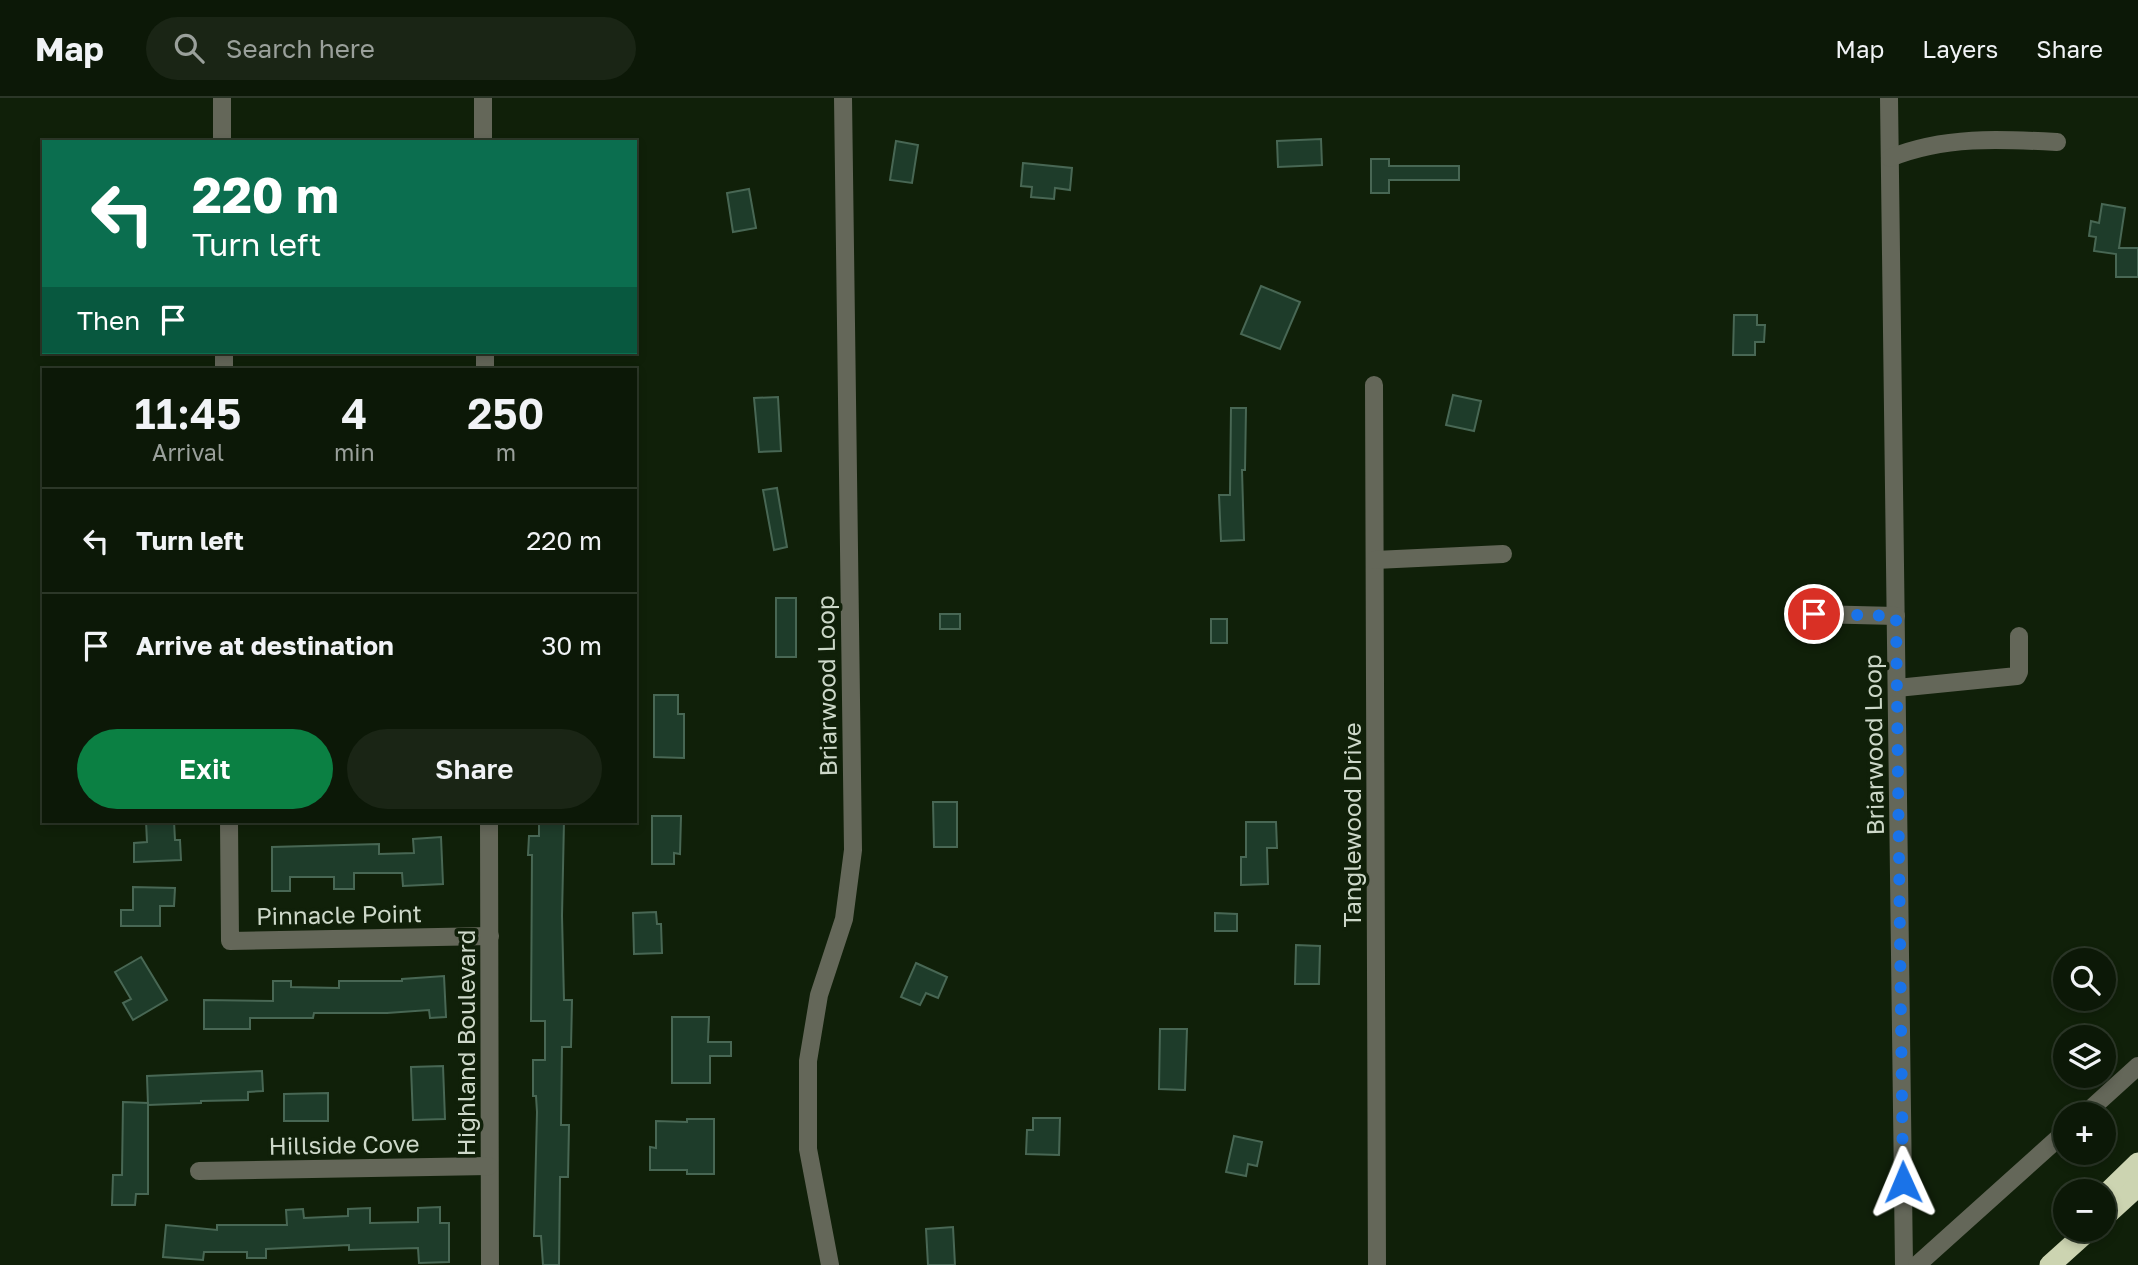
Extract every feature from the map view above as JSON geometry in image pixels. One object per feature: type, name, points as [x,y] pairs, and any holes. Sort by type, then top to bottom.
[{"type":"highway","points":[[2116,1184],[2138,1163]]},
{"type":"highway","points":[[2116,1206],[2138,1186]]},
{"type":"highway","points":[[2040,1265],[2056,1242]]},
{"type":"highway","points":[[2050,1265],[2076,1242]]},
{"type":"street","points":[[222,98],[222,140]]},
{"type":"street","points":[[483,98],[484,140]]},
{"type":"street","name":"Briarwood Loop","points":[[831,1265],[808,1149],[808,1061],[819,995],[844,919],[853,849],[843,98]]},
{"type":"street","name":"Briarwood Loop","points":[[1889,98],[1904,1265]]},
{"type":"street","points":[[1890,158],[1915,148],[1942,143],[1994,140],[2057,142]]},
{"type":"street","name":"Tanglewood Drive","points":[[1374,385],[1377,1265]]},
{"type":"street","points":[[1375,560],[1503,554]]},
{"type":"street","points":[[1814,614],[1896,616]]},
{"type":"street","points":[[1897,688],[2012,678],[2019,672],[2019,636]]},
{"type":"street","name":"Pinnacle Point","points":[[229,823],[230,941],[491,936]]},
{"type":"street","name":"Highland Boulevard","points":[[489,823],[490,1265]]},
{"type":"street","points":[[2098,1102],[2138,1066]]},
{"type":"street","points":[[1917,1265],[2053,1143]]},
{"type":"street","name":"Hillside Cove","points":[[199,1171],[489,1166]]},
{"type":"building","points":[[1321,139],[1322,165],[1278,167],[1277,141]]},
{"type":"building","points":[[896,141],[918,145],[912,183],[890,180]]},
{"type":"building","points":[[1371,159],[1389,159],[1389,166],[1459,166],[1459,180],[1389,180],[1389,193],[1371,193]]},
{"type":"building","points":[[1023,163],[1072,168],[1070,190],[1055,188],[1054,199],[1031,197],[1032,187],[1021,186]]},
{"type":"building","points":[[749,189],[756,228],[733,232],[727,193]]},
{"type":"building","points":[[2102,204],[2125,208],[2119,248],[2138,248],[2138,277],[2116,277],[2116,254],[2094,251],[2096,237],[2089,236],[2091,221],[2099,223]]},
{"type":"building","points":[[1261,286],[1300,302],[1280,349],[1241,334]]},
{"type":"building","points":[[1734,315],[1757,315],[1757,325],[1765,325],[1764,342],[1755,342],[1755,355],[1733,355]]},
{"type":"building","points":[[1453,395],[1481,401],[1474,431],[1446,425]]},
{"type":"building","points":[[778,397],[781,451],[759,452],[754,398]]},
{"type":"building","points":[[1231,408],[1246,408],[1245,470],[1242,470],[1244,540],[1221,541],[1219,495],[1230,495]]},
{"type":"building","points":[[777,488],[787,547],[774,550],[763,490]]},
{"type":"building","points":[[776,598],[796,598],[796,657],[776,657]]},
{"type":"building","points":[[940,614],[960,614],[960,629],[940,629]]},
{"type":"building","points":[[1211,619],[1227,619],[1227,643],[1211,643]]},
{"type":"building","points":[[654,695],[678,695],[678,714],[684,714],[684,758],[654,757]]},
{"type":"building","points":[[933,802],[957,802],[957,847],[934,847]]},
{"type":"building","points":[[652,816],[681,816],[680,854],[674,853],[674,864],[652,864]]},
{"type":"building","points":[[1246,822],[1276,822],[1277,848],[1267,848],[1268,884],[1241,885],[1241,857],[1246,857]]},
{"type":"building","points":[[146,823],[174,823],[175,840],[180,840],[181,860],[134,862],[134,843],[147,842]]},
{"type":"building","points":[[539,823],[564,823],[564,1000],[572,1000],[571,1047],[562,1047],[561,1125],[569,1125],[568,1177],[560,1177],[559,1265],[543,1265],[541,1236],[534,1236],[537,1112],[536,1096],[533,1096],[533,1060],[545,1060],[545,1021],[531,1021],[532,855],[528,855],[529,836],[539,836]]},
{"type":"building","points":[[441,837],[443,884],[403,886],[402,873],[354,873],[354,889],[334,889],[334,877],[290,877],[290,891],[272,891],[272,847],[379,844],[379,854],[414,853],[413,839]]},
{"type":"building","points":[[133,887],[175,888],[174,906],[160,906],[160,926],[121,926],[121,910],[133,910]]},
{"type":"building","points":[[656,912],[657,924],[661,924],[662,953],[634,954],[633,913]]},
{"type":"building","points":[[1215,913],[1237,914],[1237,931],[1215,931]]},
{"type":"building","points":[[1296,945],[1320,946],[1319,984],[1295,984]]},
{"type":"building","points":[[141,957],[167,1000],[133,1020],[123,1003],[131,999],[115,972]]},
{"type":"building","points":[[916,963],[947,977],[938,998],[926,993],[920,1005],[901,997]]},
{"type":"building","points":[[444,976],[446,1017],[430,1018],[429,1010],[314,1013],[313,1018],[250,1018],[250,1029],[204,1029],[204,1000],[273,1001],[273,981],[291,981],[291,987],[339,988],[339,981],[402,981]]},
{"type":"building","points":[[672,1017],[709,1017],[708,1042],[731,1042],[731,1056],[710,1056],[710,1083],[672,1083]]},
{"type":"building","points":[[1160,1029],[1187,1029],[1185,1090],[1159,1089]]},
{"type":"building","points":[[443,1066],[445,1119],[413,1120],[411,1067]]},
{"type":"building","points":[[262,1071],[263,1091],[248,1092],[248,1100],[148,1105],[147,1076]]},
{"type":"building","points":[[328,1093],[328,1121],[284,1121],[284,1094]]},
{"type":"building","points":[[123,1102],[148,1103],[148,1194],[136,1194],[135,1205],[112,1205],[113,1175],[122,1175]]},
{"type":"building","points":[[1033,1118],[1060,1118],[1059,1155],[1026,1154],[1027,1130],[1033,1130]]},
{"type":"building","points":[[687,1119],[714,1119],[714,1174],[687,1174],[687,1170],[650,1170],[650,1147],[656,1148],[656,1121],[687,1122]]},
{"type":"building","points":[[1234,1136],[1262,1142],[1257,1166],[1248,1164],[1246,1176],[1226,1172]]},
{"type":"building","points":[[440,1207],[440,1223],[449,1223],[449,1262],[419,1263],[418,1248],[349,1250],[349,1245],[266,1249],[266,1258],[247,1258],[247,1252],[204,1252],[203,1260],[163,1257],[166,1225],[217,1230],[217,1225],[287,1225],[286,1210],[303,1209],[304,1218],[348,1216],[348,1209],[370,1208],[370,1223],[418,1222],[418,1208]]},
{"type":"building","points":[[953,1227],[955,1265],[928,1265],[926,1229]]},
{"type":"route","points":[[1814,614],[1896,616],[1903,1182]]}]
